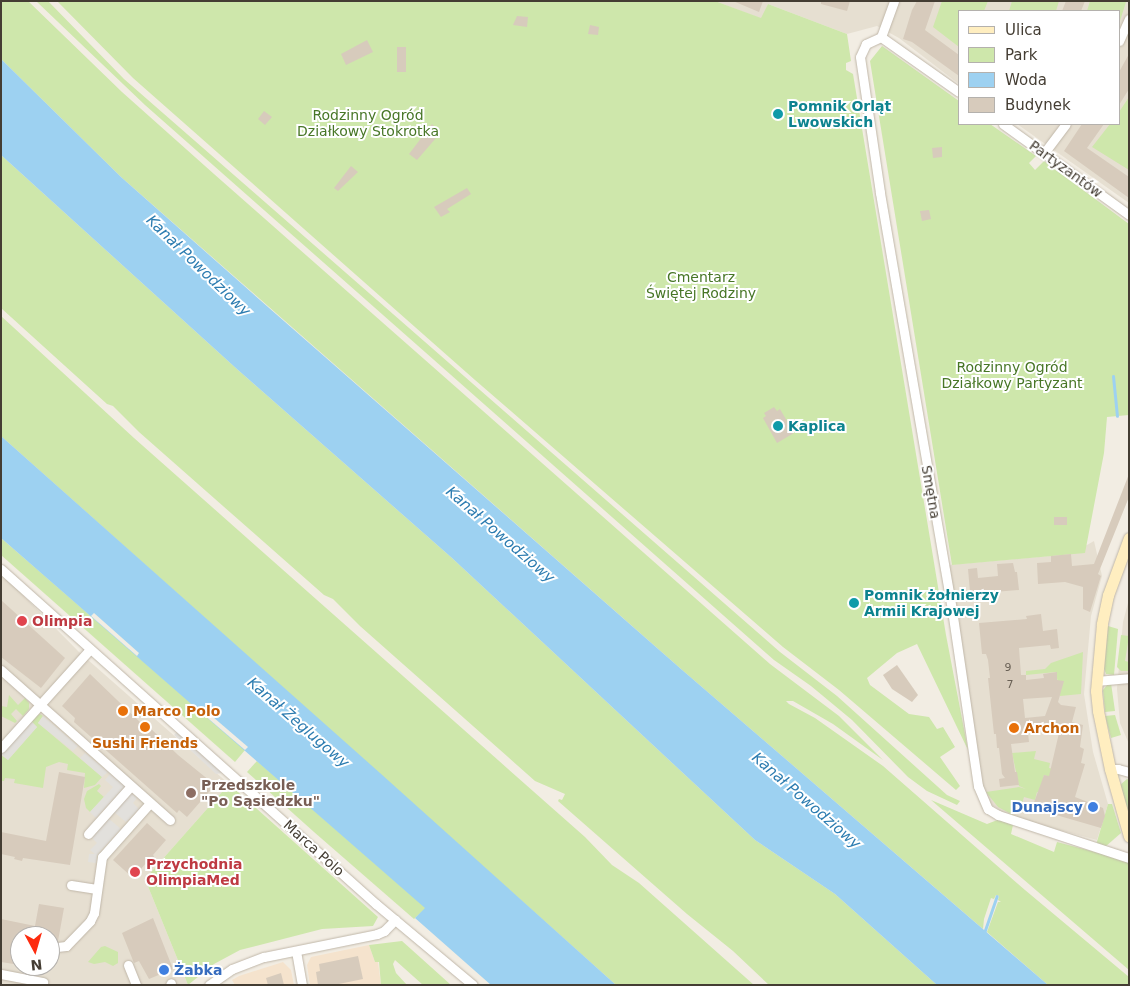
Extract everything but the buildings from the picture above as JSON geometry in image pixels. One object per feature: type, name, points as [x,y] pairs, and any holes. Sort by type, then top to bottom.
[{"type":"street","points":[[894,1],[881,37],[958,91]]},
{"type":"street","points":[[1120,39],[1129,19]]},
{"type":"street","name":"Smętna","points":[[881,37],[866,44],[860,57],[880,193],[952,610],[975,775],[982,800],[988,809],[998,816],[1129,858]]},
{"type":"street","name":"Partyzantów","points":[[1004,125],[1129,215]]},
{"type":"street","points":[[1044,153],[1065,125]]},
{"type":"street","points":[[1129,538],[1108,595],[1102,624],[1096,681],[1098,711],[1110,769],[1129,836]]},
{"type":"street","name":"Marca Polo","points":[[1,569],[394,920],[423,941],[473,985]]},
{"type":"street","points":[[1,748],[90,649]]},
{"type":"street","points":[[1,670],[170,820]]},
{"type":"street","points":[[1096,681],[1129,678]]},
{"type":"street","points":[[1110,769],[1129,772]]},
{"type":"street","points":[[88,834],[131,786]]},
{"type":"street","points":[[60,946],[66,946],[94,913],[102,857],[150,803]]},
{"type":"street","points":[[71,885],[97,889]]},
{"type":"street","points":[[208,985],[243,965],[264,957],[377,934],[384,931],[394,920]]},
{"type":"street","points":[[296,951],[302,985]]},
{"type":"street","points":[[128,965],[136,985]]},
{"type":"street","points":[[1,974],[43,982]]},
{"type":"shaded area","points":[[715,1],[1129,1],[1129,203],[1018,125],[1120,125],[1120,10],[958,10],[958,83],[899,38],[877,26],[847,34],[768,4],[762,19]]},
{"type":"shaded area","points":[[1094,541],[1102,576],[1091,616],[1084,694],[1093,752],[1108,804],[1097,840],[1010,817],[989,803],[984,794],[948,565],[1071,554]]},
{"type":"shaded area","points":[[1,573],[79,652],[229,784],[145,879],[188,985],[1,985]]},
{"type":"shaded area","points":[[1129,599],[1129,744],[1120,723],[1117,689],[1123,622]]},
{"type":"shaded area","points":[[43,716],[78,746],[73,751],[38,723]]},
{"type":"shaded area","points":[[31,721],[37,727],[8,760],[1,754]]},
{"type":"shaded area","points":[[177,732],[222,773],[216,774],[174,735]]},
{"type":"shaded area","points":[[85,753],[108,772],[102,777],[80,758]]},
{"type":"shaded area","points":[[110,774],[125,786],[96,818],[90,812],[113,787],[105,780]]},
{"type":"shaded area","points":[[131,793],[137,798],[133,803],[139,809],[126,822],[114,812]]},
{"type":"shaded area","points":[[108,818],[121,829],[97,855],[96,863],[88,862],[89,854],[95,854],[90,850],[97,843],[91,837]]},
{"type":"shaded area","points":[[369,945],[375,962],[378,962],[381,985],[310,985],[307,965],[311,957]]},
{"type":"shaded area","points":[[283,962],[291,970],[294,985],[235,985],[232,980],[239,976]]},
{"type":"green space","points":[[1,1],[28,1],[122,92],[214,174],[770,664],[839,716],[883,760],[833,724],[793,701],[786,701],[789,704],[815,718],[883,766],[1025,890],[1129,977],[1129,985],[1048,985],[987,932],[998,902],[1001,902],[998,900],[999,896],[996,895],[994,899],[991,898],[984,919],[983,929],[681,669],[121,177],[1,59]]},
{"type":"green space","points":[[36,1],[48,1],[124,79],[780,652],[837,696],[947,795],[960,801],[957,805],[927,791],[908,777],[852,720],[811,686],[774,660],[145,105]]},
{"type":"green space","points":[[57,1],[715,1],[761,18],[768,4],[847,34],[851,61],[846,63],[846,70],[853,74],[946,635],[968,750],[917,644],[897,653],[867,678],[870,685],[909,714],[929,717],[937,729],[943,727],[955,747],[940,757],[960,786],[956,790],[839,690],[783,647],[475,380],[133,78]]},
{"type":"green space","points":[[942,1],[988,1],[984,10],[958,10],[958,46],[933,27]]},
{"type":"green space","points":[[1012,1],[1059,1],[1056,10],[1009,10]]},
{"type":"green space","points":[[1090,1],[1126,2],[1120,21],[1120,10],[1087,10]]},
{"type":"green space","name":"Rodzinny Ogród Działkowy Partyzant","points":[[882,46],[958,100],[958,125],[991,125],[1036,156],[1029,163],[1035,170],[1044,161],[1129,224],[1129,415],[1107,417],[1104,453],[1085,553],[952,565],[870,61]]},
{"type":"green space","points":[[1129,97],[1129,170],[1092,147],[1109,125],[1120,125],[1120,110]]},
{"type":"green space","points":[[1,155],[238,370],[452,558],[755,840],[835,894],[937,985],[769,985],[733,951],[687,914],[558,801],[559,799],[562,800],[565,794],[535,781],[360,626],[333,599],[324,595],[139,432],[113,406],[107,404],[1,308]]},
{"type":"green space","points":[[1,316],[134,438],[585,837],[612,865],[639,883],[754,985],[616,985],[1,436]]},
{"type":"green space","points":[[1,538],[245,750],[235,762],[1,555]]},
{"type":"green space","points":[[1108,626],[1118,629],[1114,675],[1106,674],[1104,668]]},
{"type":"green space","points":[[1121,635],[1129,636],[1125,661],[1129,662],[1129,671],[1121,671],[1117,667]]},
{"type":"green space","points":[[1083,652],[1081,694],[1060,696],[1056,672],[1026,675],[1026,671],[1045,669],[1051,663]]},
{"type":"green space","points":[[1111,683],[1115,711],[1105,712],[1103,690]]},
{"type":"green space","points":[[9,695],[18,705],[25,698],[29,703],[29,709],[23,716],[16,709],[11,714],[17,721],[15,723],[1,716],[1,706],[7,707]]},
{"type":"green space","points":[[40,714],[43,716],[38,723],[102,777],[95,785],[84,788],[85,773],[67,770],[68,764],[59,762],[46,767],[43,788],[14,783],[15,779],[5,778],[4,781],[1,781],[1,755],[8,760],[37,727],[31,721]]},
{"type":"green space","points":[[1115,715],[1121,735],[1111,738],[1105,716]]},
{"type":"green space","points":[[1036,751],[1034,759],[1050,763],[1049,768],[1059,770],[1056,779],[1044,775],[1040,793],[1037,792],[1035,800],[1024,797],[1020,810],[1015,809],[1013,815],[998,807],[986,792],[1019,787],[1026,789],[1019,786],[1012,753]]},
{"type":"green space","points":[[257,761],[426,908],[414,919],[247,772]]},
{"type":"green space","points":[[1127,779],[1129,780],[1129,817],[1120,785]]},
{"type":"green space","points":[[99,784],[101,786],[97,791],[104,797],[90,812],[86,808],[84,799],[87,791]]},
{"type":"green space","points":[[229,784],[378,917],[373,926],[322,929],[240,950],[214,964],[188,985],[145,879]]},
{"type":"green space","points":[[931,800],[987,824],[1000,819],[1013,825],[1011,834],[1054,852],[1057,842],[1129,861],[1129,970]]},
{"type":"green space","points":[[1108,804],[1112,804],[1121,833],[1105,847],[1096,845]]},
{"type":"green space","points":[[402,941],[451,985],[423,985],[395,960],[393,964],[396,973],[407,985],[381,985],[379,962],[375,962],[369,945]]},
{"type":"green space","points":[[105,946],[118,952],[118,963],[113,966],[105,962],[94,964],[88,962],[101,947]]},
{"type":"water","name":"Kanał Powodziowy","points":[[1,59],[121,177],[251,292],[681,669],[1048,985],[937,985],[835,894],[755,840],[452,558],[238,370],[1,155]]},
{"type":"water","name":"Kanał Żeglugowy","points":[[1,436],[616,985],[491,985],[415,918],[425,908],[1,538]]},
{"type":"pier","points":[[94,613],[139,653],[137,656],[91,616]]},
{"type":"pier","points":[[206,711],[248,747],[245,750],[203,714]]},
{"type":"waterway","points":[[1113,376],[1117,416]]},
{"type":"waterway","points":[[984,933],[997,896]]},
{"type":"place","name":"Pomnik Orląt Lwowskich","points":[[778,114]]},
{"type":"place","name":"Kaplica","points":[[778,426]]},
{"type":"place","name":"Pomnik żołnierzy Armii Krajowej","points":[[854,603]]},
{"type":"place","name":"Olimpia","points":[[22,621]]},
{"type":"place","name":"Marco Polo","points":[[123,711]]},
{"type":"place","name":"Sushi Friends","points":[[145,727]]},
{"type":"place","name":"Archon","points":[[1014,728]]},
{"type":"place","name":"Przedszkole \"Po Sąsiedzku\"","points":[[191,793]]},
{"type":"place","name":"Dunajscy","points":[[1093,807]]},
{"type":"place","name":"Przychodnia OlimpiaMed","points":[[135,872]]},
{"type":"place","name":"Żabka","points":[[164,970]]},
{"type":"park label","name":"Rodzinny Ogród Działkowy Stokrotka","points":[[368,124]]},
{"type":"park label","name":"Cmentarz Świętej Rodziny","points":[[701,286]]}]
